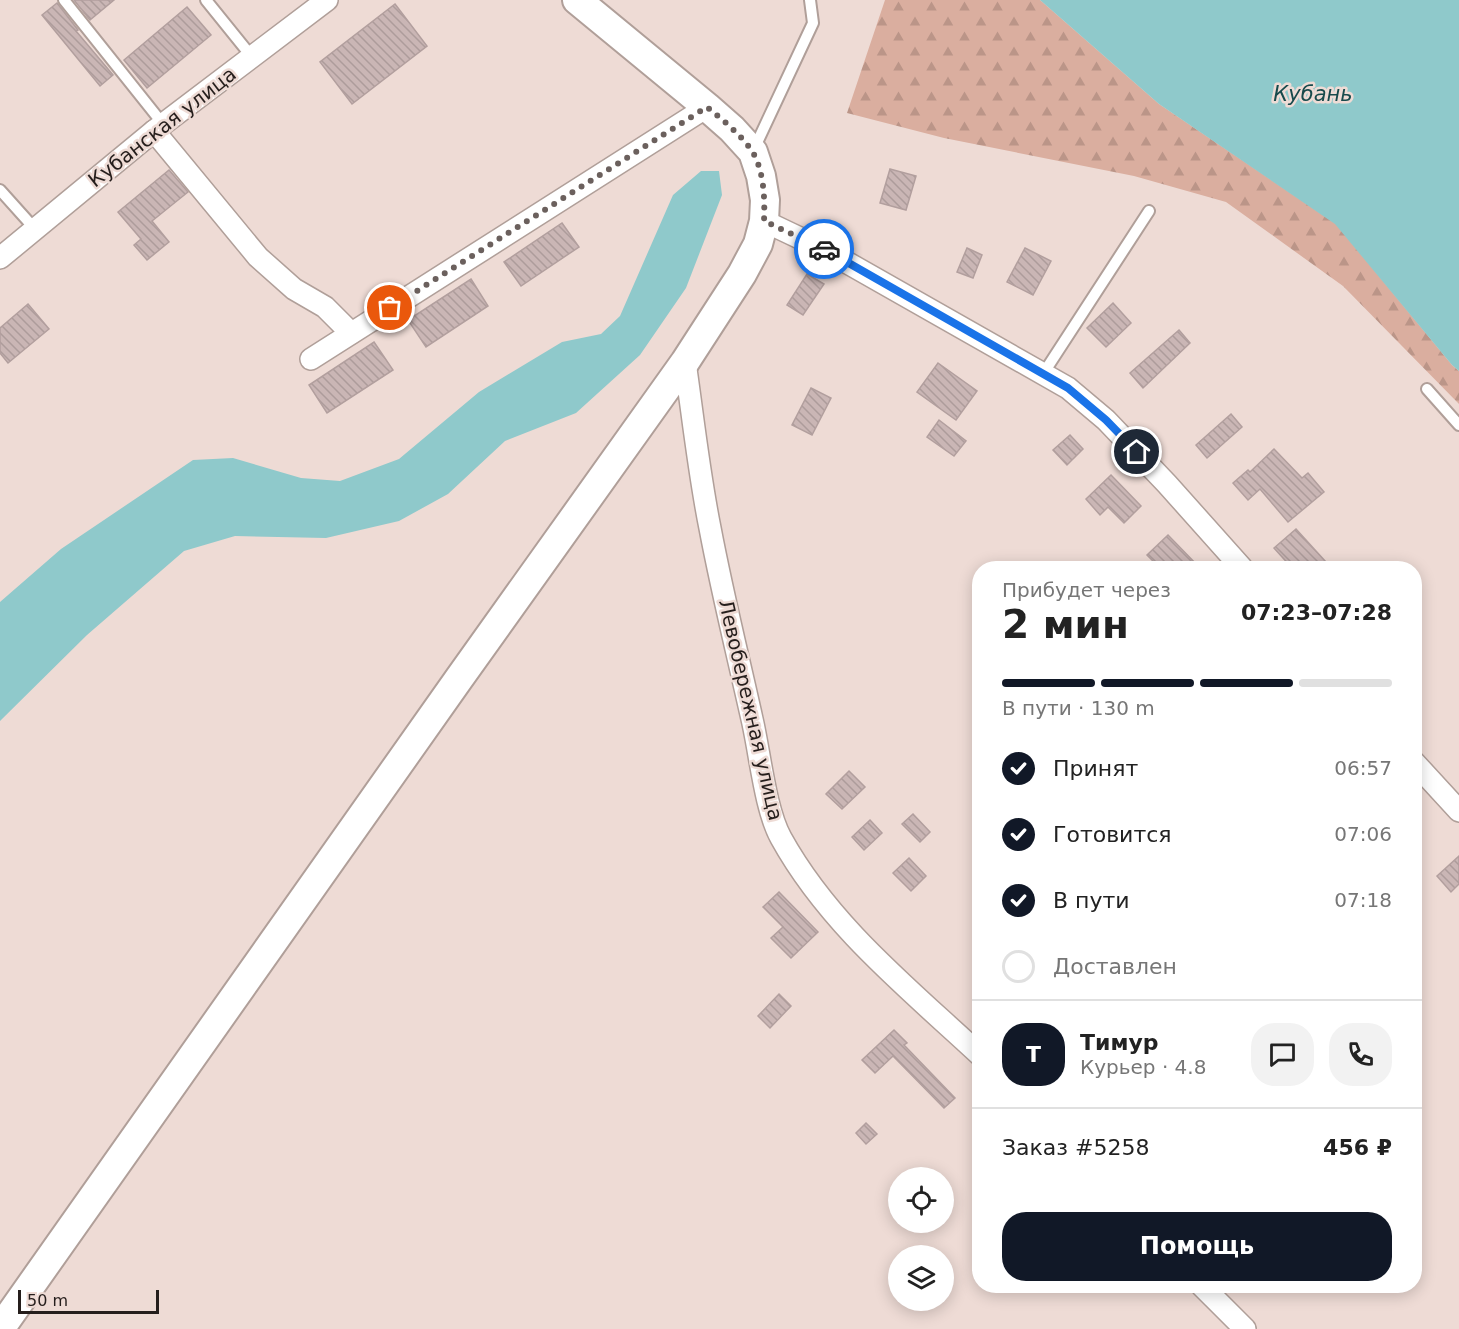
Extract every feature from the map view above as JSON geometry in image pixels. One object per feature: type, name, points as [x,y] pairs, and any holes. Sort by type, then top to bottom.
[{"type":"street","name":"Кубанская улица","points":[[0,258],[159,128],[327,0]]},
{"type":"street","points":[[0,1329],[685,362],[742,274],[758,244],[764,221],[765,201],[761,176],[753,152],[707,107],[577,0]]},
{"type":"street","points":[[311,359],[707,107]]},
{"type":"street","points":[[159,128],[258,257],[294,289],[325,307],[351,333]]},
{"type":"street","points":[[764,221],[825,250],[1068,388],[1106,420],[1236,561]]},
{"type":"street","name":"Левобережная улица","points":[[685,362],[709,527],[768,797],[780,836],[806,878],[835,915],[878,960],[972,1048]]},
{"type":"street","points":[[1422,771],[1459,811]]},
{"type":"street","points":[[1209,1293],[1245,1329]]},
{"type":"lane","points":[[64,0],[159,128]]},
{"type":"lane","points":[[206,0],[252,57]]},
{"type":"lane","points":[[753,152],[813,23],[810,0]]},
{"type":"lane","points":[[2,197],[34,229]]},
{"type":"lane","points":[[1043,374],[1149,211]]},
{"type":"lane","points":[[1427,389],[1459,425]]},
{"type":"green space","points":[[885,0],[1040,0],[1159,104],[1336,224],[1459,371],[1459,404],[1343,286],[1226,202],[1134,176],[944,138],[847,113]]},
{"type":"water","name":"Кубань","points":[[1040,0],[1459,0],[1459,371],[1335,224],[1159,104]]},
{"type":"water","points":[[701,171],[719,171],[722,195],[686,288],[640,355],[576,413],[505,441],[448,494],[399,521],[326,538],[235,536],[184,551],[87,635],[0,721],[0,602],[61,549],[193,460],[233,458],[301,478],[340,481],[399,459],[479,392],[562,342],[601,334],[620,316],[673,195]]},
{"type":"building","points":[[74,0],[114,0],[90,20]]},
{"type":"building","points":[[57,3],[78,30],[76,31],[113,75],[100,86],[42,15]]},
{"type":"building","points":[[395,4],[427,46],[352,104],[320,62]]},
{"type":"building","points":[[187,7],[211,35],[147,88],[124,60]]},
{"type":"building","points":[[890,169],[916,176],[906,210],[880,203]]},
{"type":"building","points":[[169,170],[188,192],[152,221],[169,242],[147,260],[134,245],[141,239],[118,212]]},
{"type":"building","points":[[562,223],[579,247],[521,286],[504,262]]},
{"type":"building","points":[[967,248],[982,255],[973,278],[957,272]]},
{"type":"building","points":[[1025,248],[1051,261],[1033,295],[1007,282]]},
{"type":"building","points":[[807,274],[824,284],[803,315],[787,305]]},
{"type":"building","points":[[471,279],[488,306],[426,347],[408,320]]},
{"type":"building","points":[[1113,303],[1131,323],[1106,347],[1087,328]]},
{"type":"building","points":[[28,304],[49,329],[8,363],[0,353],[0,328]]},
{"type":"building","points":[[1179,330],[1190,343],[1143,388],[1130,373]]},
{"type":"building","points":[[374,342],[393,370],[327,413],[309,385]]},
{"type":"building","points":[[938,363],[977,391],[956,420],[917,392]]},
{"type":"building","points":[[811,388],[831,398],[812,435],[792,425]]},
{"type":"building","points":[[1231,414],[1242,427],[1207,458],[1196,445]]},
{"type":"building","points":[[939,420],[966,441],[954,456],[927,437]]},
{"type":"building","points":[[1070,435],[1083,449],[1067,465],[1053,450]]},
{"type":"building","points":[[1274,449],[1302,478],[1308,473],[1324,492],[1288,522],[1260,489],[1248,500],[1233,483],[1248,470],[1250,472]]},
{"type":"building","points":[[1111,475],[1141,506],[1124,523],[1108,507],[1100,515],[1086,499]]},
{"type":"building","points":[[1296,529],[1325,561],[1286,561],[1274,548]]},
{"type":"building","points":[[1168,535],[1193,561],[1153,561],[1147,555]]},
{"type":"building","points":[[849,771],[865,787],[842,809],[826,794]]},
{"type":"building","points":[[913,814],[930,832],[920,842],[902,824]]},
{"type":"building","points":[[870,820],[882,833],[864,850],[852,837]]},
{"type":"building","points":[[1459,856],[1459,884],[1451,892],[1437,876]]},
{"type":"building","points":[[909,858],[926,876],[911,891],[893,873]]},
{"type":"building","points":[[779,892],[818,932],[791,958],[771,938],[783,927],[763,907]]},
{"type":"building","points":[[779,994],[791,1006],[770,1028],[758,1016]]},
{"type":"building","points":[[894,1030],[907,1043],[904,1045],[955,1098],[944,1108],[893,1056],[875,1073],[862,1060]]},
{"type":"building","points":[[866,1123],[877,1134],[866,1144],[856,1133]]},
{"type":"way so far","points":[[390,308],[707,107],[753,152],[761,176],[765,201],[764,221],[824,249]]},
{"type":"route","points":[[824,249],[1068,388],[1106,420],[1137,452]]}]
